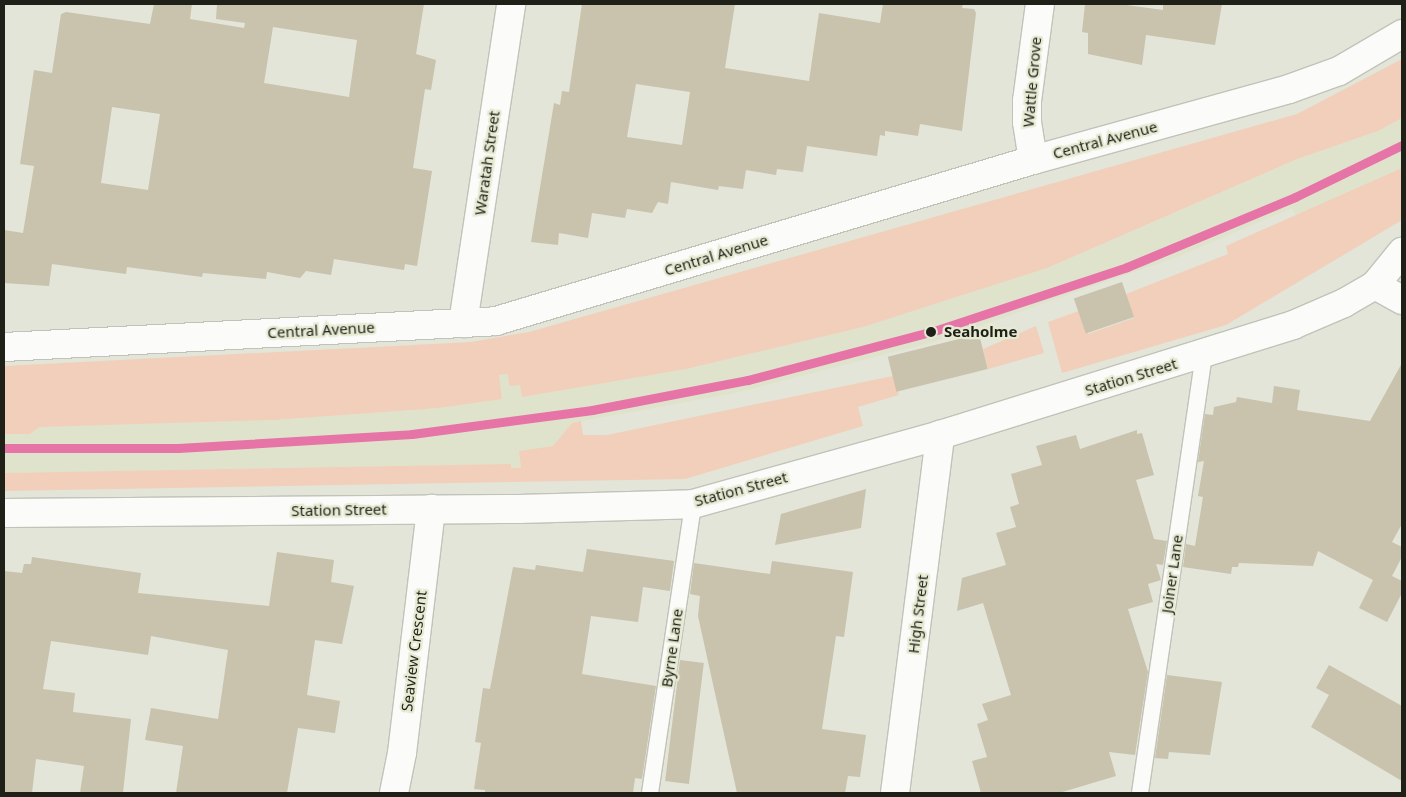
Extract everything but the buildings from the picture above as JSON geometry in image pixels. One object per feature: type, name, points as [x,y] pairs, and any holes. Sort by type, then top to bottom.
[{"type":"street","name":"Waratah Street","points":[[463,323],[511,4]]},
{"type":"street","name":"Wattle Grove","points":[[1033,160],[1028,136],[1027,101],[1040,4]]},
{"type":"street","name":"Central Avenue","points":[[4,347],[496,320],[1033,160],[1289,89],[1339,71],[1402,34]]},
{"type":"street","name":"Station Street","points":[[4,513],[431,509],[693,504],[940,435],[1204,355],[1292,325],[1344,303],[1375,285],[1402,252]]},
{"type":"street","points":[[1375,285],[1402,300]]},
{"type":"street","name":"High Street","points":[[895,793],[940,435]]},
{"type":"street","name":"Seaview Crescent","points":[[394,793],[402,753],[431,509]]},
{"type":"lane","name":"Joiner Lane","points":[[1140,793],[1204,355]]},
{"type":"lane","name":"Byrne Lane","points":[[650,793],[693,504]]},
{"type":"shaded area","points":[[1402,59],[1402,118],[1378,131],[1297,159],[1047,268],[863,327],[686,369],[522,397],[520,385],[509,386],[508,374],[499,375],[502,399],[439,408],[274,420],[39,427],[30,434],[4,434],[4,366],[471,342],[529,332],[1297,114]]},
{"type":"shaded area","points":[[1402,118],[1402,168],[1296,216],[1292,208],[1177,257],[933,342],[735,393],[572,423],[553,446],[519,451],[521,468],[511,468],[510,464],[4,473],[4,434],[30,434],[39,427],[274,420],[439,408],[502,399],[499,376],[508,374],[520,385],[522,396],[686,369],[863,327],[1047,268],[1297,159],[1378,131]]},
{"type":"shaded area","points":[[1402,168],[1402,220],[1226,325],[1062,373],[1048,322],[1079,311],[1088,334],[1134,318],[1126,294],[1228,254],[1226,246]]},
{"type":"shaded area","points":[[1036,326],[1044,353],[988,369],[983,349]]},
{"type":"shaded area","points":[[893,376],[899,395],[858,407],[863,426],[685,479],[4,491],[4,473],[511,464],[511,468],[521,468],[519,451],[553,446],[572,423],[581,421],[583,435],[607,435]]},
{"type":"transit line","points":[[4,448],[178,448],[412,434],[592,410],[748,380],[934,331],[1127,267],[1295,197],[1402,145]]},
{"type":"place","name":"Seaholme","points":[[931,332]]}]
